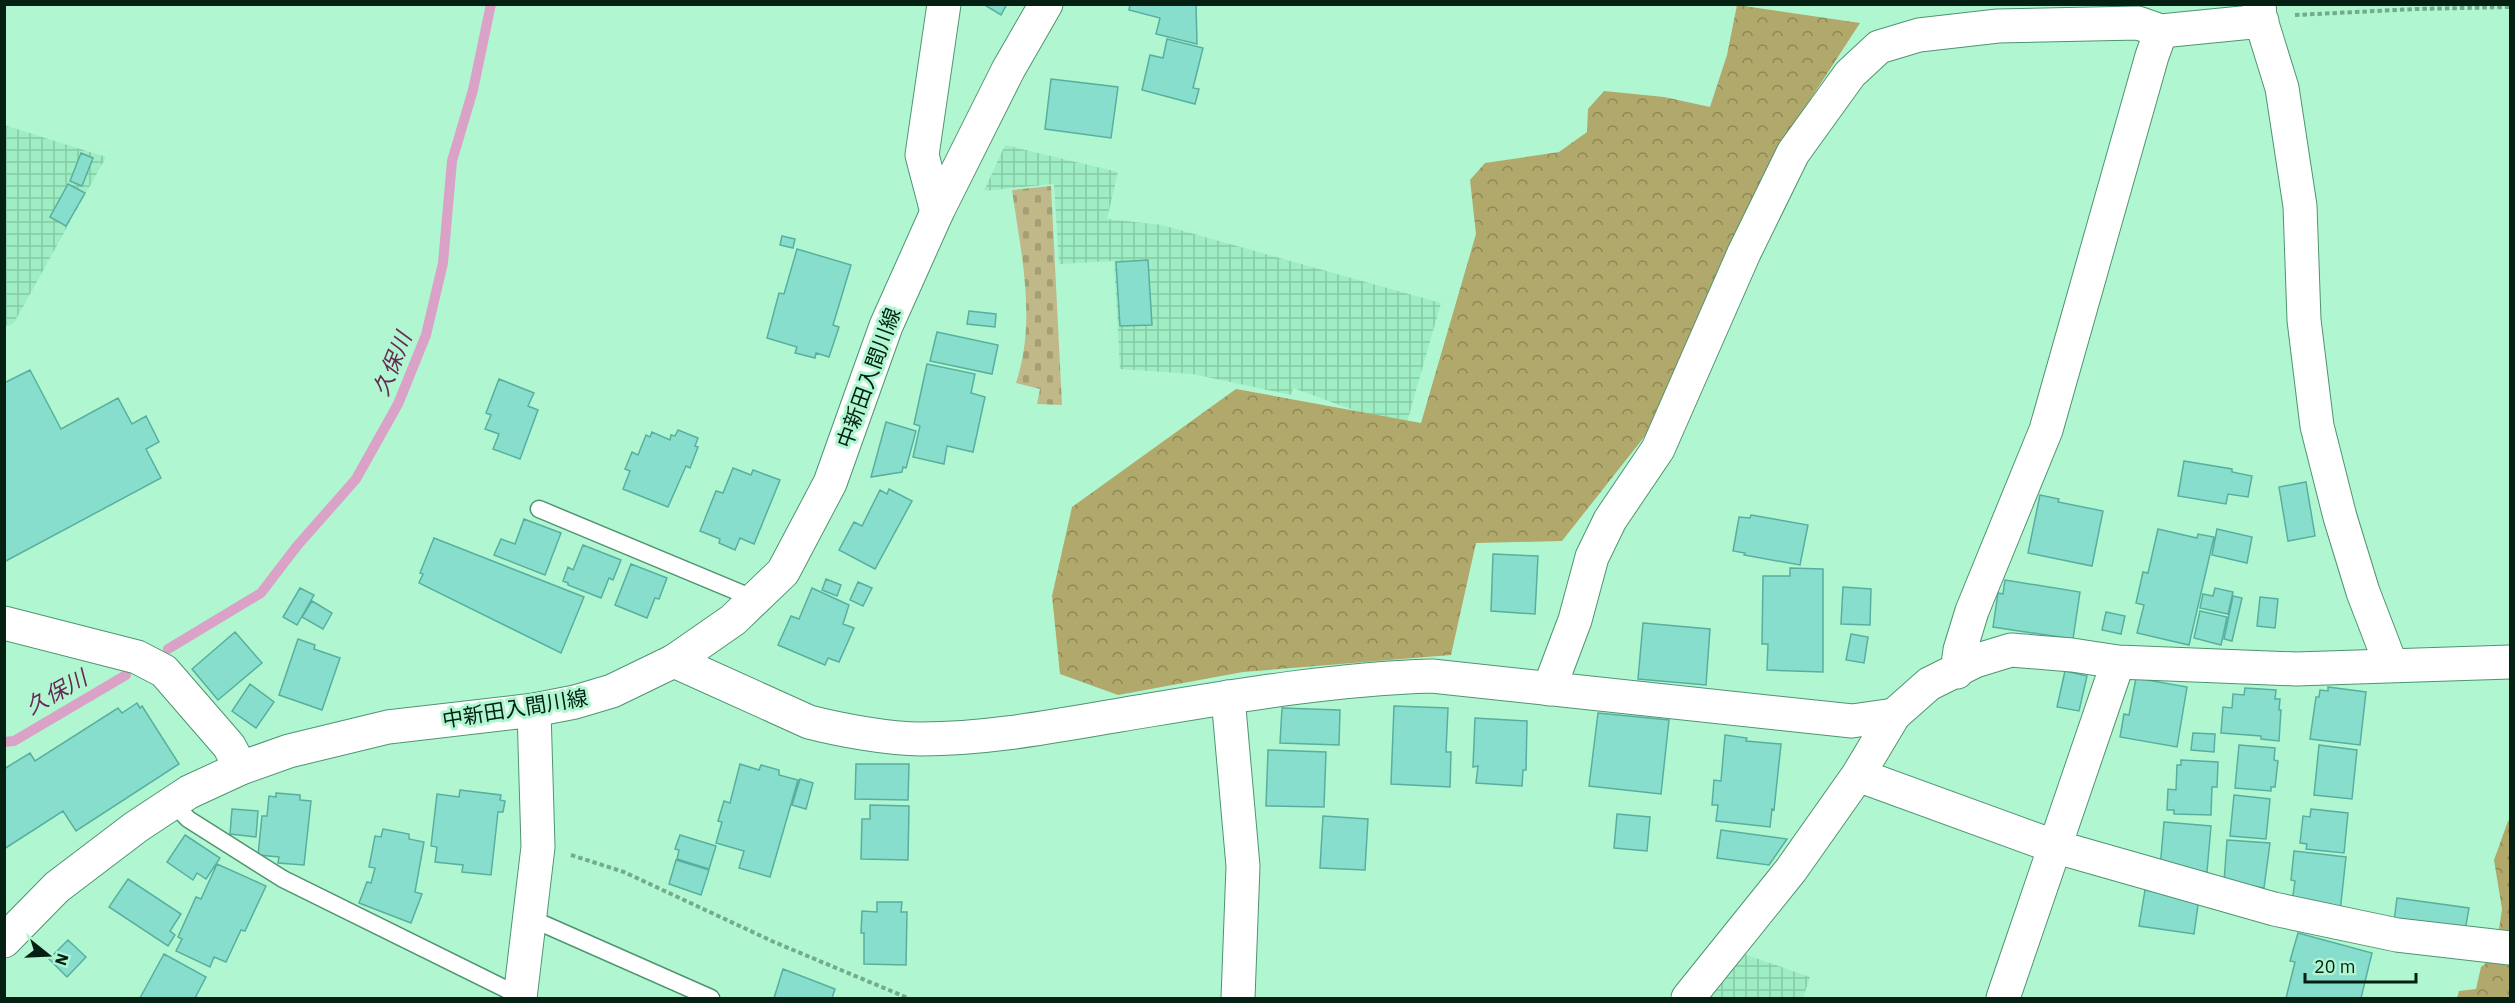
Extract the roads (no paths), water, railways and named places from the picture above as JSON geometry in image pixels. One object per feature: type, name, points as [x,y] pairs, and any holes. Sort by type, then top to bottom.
[{"type":"street","points":[[937,212],[922,155],[944,4]]},
{"type":"street","name":"中新田入間川線","points":[[4,941],[57,887],[172,803],[189,792],[241,768],[289,751],[388,727],[534,710],[575,702],[612,691],[674,661],[733,620],[783,572],[830,483],[886,326],[937,212],[1008,70],[1046,4]]},
{"type":"street","points":[[1549,689],[1575,620],[1592,557],[1610,520],[1658,449],[1744,253],[1793,153],[1850,74],[1879,47],[1919,35],[1998,26],[2138,23],[2162,31],[2260,14],[2282,88],[2300,206],[2304,320],[2317,426],[2340,517],[2363,592],[2391,665]]},
{"type":"street","points":[[1956,672],[1972,611],[2046,430],[2152,56],[2162,31]]},
{"type":"street","points":[[4,623],[137,657],[164,672],[229,746],[241,768]]},
{"type":"street","points":[[1688,999],[1791,870],[1858,775],[1894,715],[1929,684],[1975,661],[2011,650],[2072,655],[2118,662],[2296,669],[2511,662]]},
{"type":"street","points":[[674,661],[809,722],[833,728],[920,739],[988,735],[1228,697],[1378,678],[1421,677],[1851,721],[1894,715]]},
{"type":"street","points":[[2003,999],[2053,846],[2118,662]]},
{"type":"street","points":[[1228,697],[1243,866],[1238,999]]},
{"type":"street","points":[[520,997],[538,847],[534,710]]},
{"type":"street","points":[[1858,775],[2053,846],[2274,909],[2397,935],[2511,948]]},
{"type":"lane","points":[[539,509],[755,599]]},
{"type":"lane","points":[[172,803],[188,819],[283,879],[520,997]]},
{"type":"lane","points":[[530,918],[711,999]]},
{"type":"waterway","name":"久保川","points":[[168,649],[261,593],[297,546],[356,479],[398,404],[426,335],[443,263],[452,161],[473,90],[491,4]]},
{"type":"waterway","name":"久保川","points":[[4,742],[14,741],[126,675]]}]
